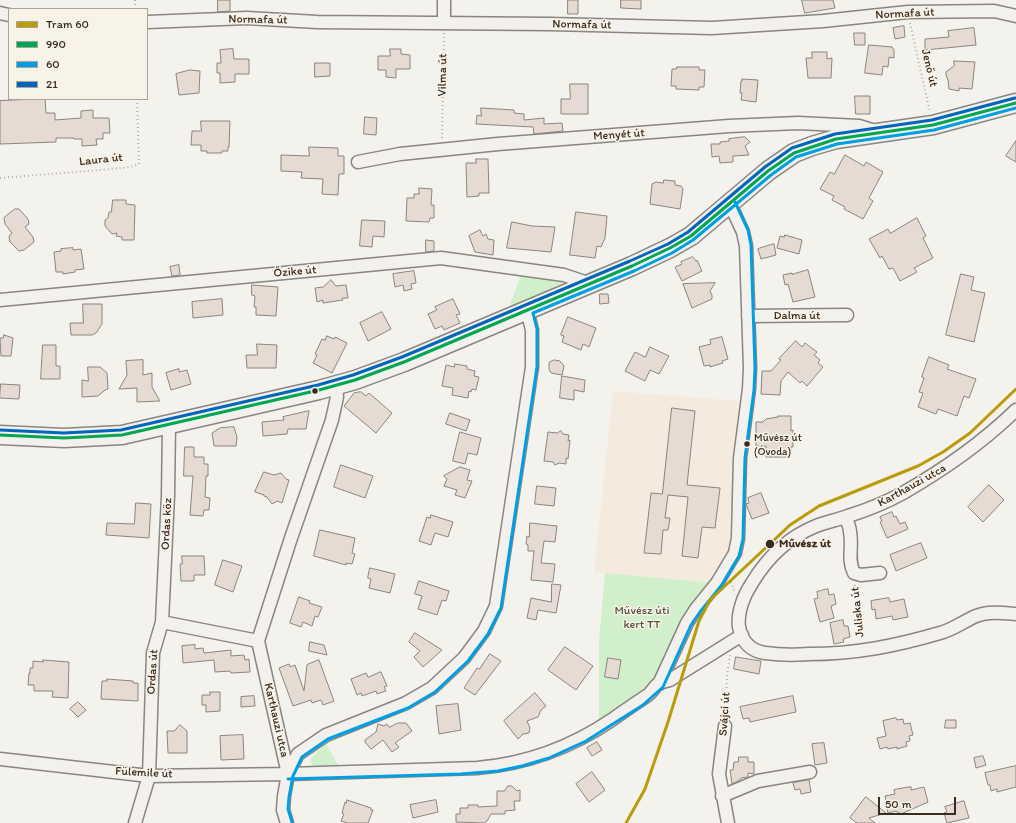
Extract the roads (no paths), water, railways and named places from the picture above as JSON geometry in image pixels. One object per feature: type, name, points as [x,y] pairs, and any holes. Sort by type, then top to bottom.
[{"type":"street","points":[[444,0],[444,23]]},
{"type":"street","name":"Normafa út","points":[[148,22],[247,18],[317,22],[712,28],[823,21],[908,12],[994,11],[1016,16]]},
{"type":"street","points":[[0,435],[64,438],[122,435],[336,386],[404,362],[632,266],[670,248],[691,236],[768,171],[794,153],[836,139],[933,125],[1016,103]]},
{"type":"street","name":"Menyét út","points":[[358,162],[400,154],[442,149],[721,127],[798,123],[859,126],[880,133]]},
{"type":"street","points":[[659,684],[687,623],[717,583],[735,553],[738,538],[740,458],[749,389],[750,368],[746,246],[743,232],[730,204]]},
{"type":"street","name":"Őzike út","points":[[0,300],[441,258],[564,275],[582,281],[585,286]]},
{"type":"street","points":[[287,823],[284,810],[284,796],[288,774],[298,754],[326,735],[406,702],[432,688],[464,658],[484,631],[496,606],[532,367],[532,330],[527,310]]},
{"type":"street","name":"Dalma út","points":[[748,316],[847,315]]},
{"type":"street","points":[[162,622],[258,641],[291,538],[332,420],[337,398],[336,386]]},
{"type":"street","name":"Karthauzi utca","points":[[258,641],[288,774],[477,768],[521,761],[557,749],[582,738],[604,725],[652,692],[659,684],[670,680],[722,649],[742,635],[739,615],[744,598],[757,575],[778,551],[804,532],[829,521],[846,517],[889,501],[936,474],[963,456],[987,437],[1016,410]]},
{"type":"street","name":"Ordas köz","points":[[162,622],[170,425]]},
{"type":"street","name":"Juliska út","points":[[846,517],[851,533],[849,552],[851,568],[854,573],[861,575],[880,573]]},
{"type":"street","points":[[742,635],[746,643],[754,649],[765,653],[798,655],[839,654],[911,642],[947,632],[976,616],[990,613],[1016,614]]},
{"type":"street","name":"Ordas út","points":[[135,823],[150,776],[153,653],[162,622]]},
{"type":"street","name":"Svájci út","points":[[725,726],[719,774],[728,823]]},
{"type":"street","name":"Fülemile út","points":[[0,759],[150,776],[288,774]]},
{"type":"street","points":[[722,796],[758,781],[810,772]]},
{"type":"tram line","name":"60","points":[[626,823],[645,789],[668,722],[699,621],[710,600],[790,525],[819,506],[918,466],[943,452],[970,433],[1016,389]]},
{"type":"place","name":"Művész út (Óvoda)","points":[[747,444]]},
{"type":"place","name":"Művész út","points":[[770,544]]},
{"type":"park label","name":"Művész úti kert TT","points":[[642,618]]}]
